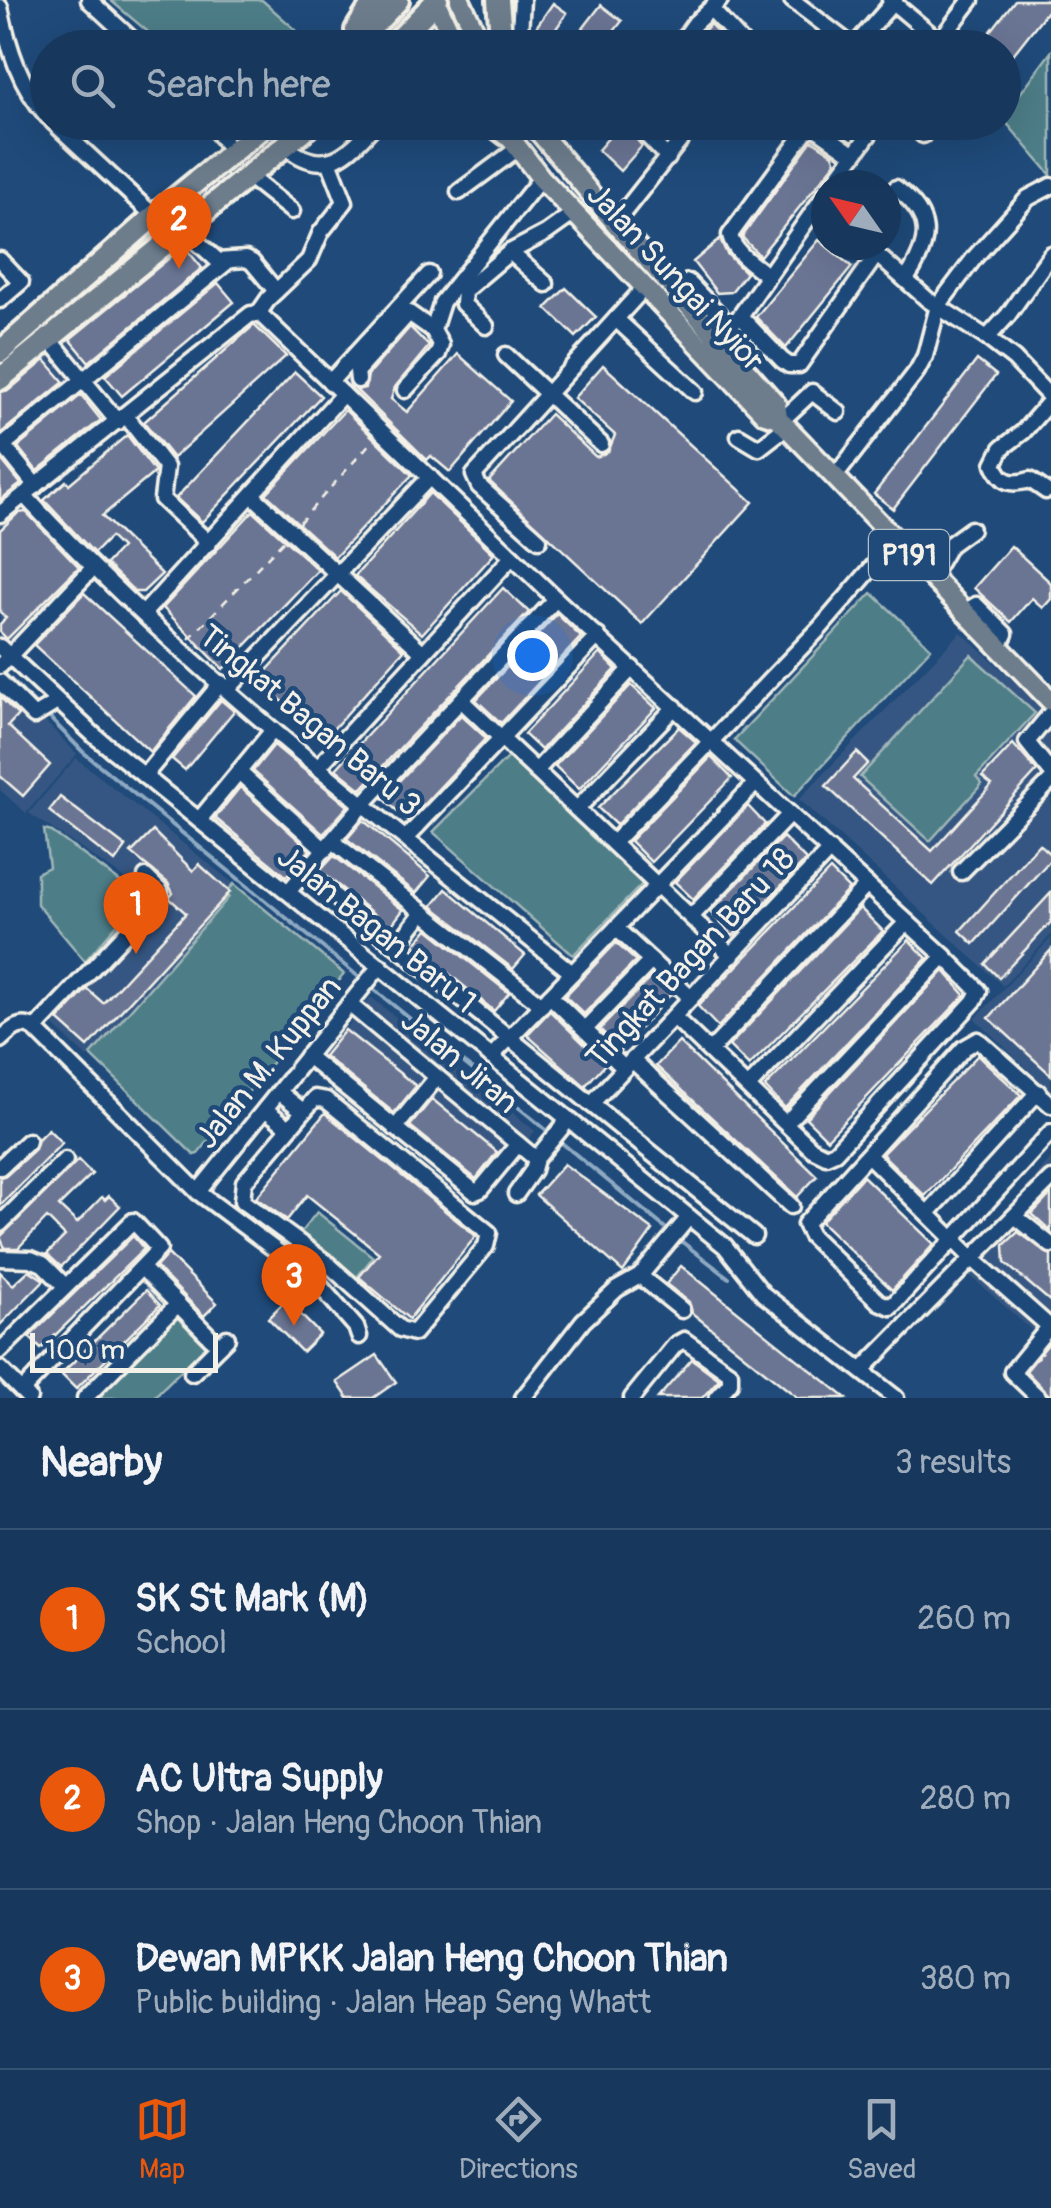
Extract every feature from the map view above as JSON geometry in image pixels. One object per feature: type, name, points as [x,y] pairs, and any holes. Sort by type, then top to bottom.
[{"type":"highway","points":[[355,30],[376,0]]},
{"type":"highway","points":[[369,30],[398,0]]},
{"type":"highway","points":[[408,30],[436,0]]},
{"type":"highway","points":[[498,0],[500,30]]},
{"type":"highway","points":[[0,352],[154,216],[248,140]]},
{"type":"highway","points":[[0,379],[293,140]]},
{"type":"main road","points":[[436,0],[449,30]]},
{"type":"main road","points":[[460,0],[474,30]]},
{"type":"main road","name":"Jalan Sungai Nyior","points":[[510,140],[644,288],[723,333]]},
{"type":"main road","name":"Jalan Sungai Nyior","points":[[546,140],[614,223],[723,333],[776,404],[782,422],[998,648],[1048,691]]},
{"type":"street","points":[[89,0],[122,30]]},
{"type":"street","points":[[520,30],[522,0]]},
{"type":"street","points":[[792,0],[830,30]]},
{"type":"street","points":[[948,30],[971,0]]},
{"type":"street","points":[[868,30],[892,1],[922,30]]},
{"type":"street","points":[[690,30],[716,5]]},
{"type":"street","points":[[716,5],[714,16],[728,30]]},
{"type":"street","points":[[0,7],[3,44],[30,93]]},
{"type":"street","points":[[72,140],[154,216]]},
{"type":"street","points":[[224,140],[234,152]]},
{"type":"street","points":[[285,146],[310,161],[328,160],[348,154],[361,140]]},
{"type":"street","points":[[458,192],[497,140]]},
{"type":"street","points":[[651,140],[668,158]]},
{"type":"street","points":[[614,223],[682,140]]},
{"type":"street","points":[[768,276],[730,242],[730,235],[799,140]]},
{"type":"street","points":[[835,140],[854,155]]},
{"type":"street","points":[[843,170],[865,140]]},
{"type":"street","points":[[0,514],[256,314],[309,260],[321,232],[345,202],[328,160]]},
{"type":"street","points":[[248,176],[292,211]]},
{"type":"street","points":[[433,330],[442,302],[541,178]]},
{"type":"street","points":[[834,478],[917,371],[925,356],[938,306],[1028,198],[1051,186]]},
{"type":"street","points":[[901,192],[925,221],[926,234],[907,278]]},
{"type":"street","points":[[486,326],[463,304],[464,291],[510,252],[574,214]]},
{"type":"street","points":[[723,333],[811,220]]},
{"type":"street","points":[[182,228],[218,261],[246,258],[252,262],[276,291]]},
{"type":"street","points":[[510,252],[546,284]]},
{"type":"street","points":[[988,338],[1051,254]]},
{"type":"street","points":[[0,260],[21,282],[0,300]]},
{"type":"street","points":[[688,282],[723,333],[790,365],[799,365],[866,260]]},
{"type":"street","points":[[884,260],[916,291],[988,338],[1051,399],[1023,432],[1002,448],[994,464],[998,475],[1006,481],[1013,484],[1030,480],[1046,490]]},
{"type":"street","points":[[2,447],[227,262]]},
{"type":"street","points":[[330,382],[429,274]]},
{"type":"street","points":[[539,540],[473,479],[644,288]]},
{"type":"street","points":[[358,380],[356,371],[409,312],[433,330],[441,345],[438,354],[405,390]]},
{"type":"street","points":[[256,314],[978,991],[974,1001],[836,1152],[826,1156],[812,1149],[674,1017]]},
{"type":"street","points":[[616,319],[695,392]]},
{"type":"street","points":[[48,337],[166,467],[162,499],[209,543]]},
{"type":"street","points":[[506,354],[601,444]]},
{"type":"street","points":[[740,436],[759,448],[812,392],[838,412]]},
{"type":"street","points":[[144,614],[342,394]]},
{"type":"street","name":"Tingkat Bagan Baru 3","points":[[2,447],[30,490],[92,568],[273,730],[572,973]]},
{"type":"street","points":[[144,776],[224,686],[430,477]]},
{"type":"street","points":[[252,495],[423,653]]},
{"type":"street","points":[[930,578],[950,545],[971,529]]},
{"type":"street","points":[[613,843],[822,627],[895,541]]},
{"type":"street","points":[[318,766],[512,556]]},
{"type":"street","points":[[3,658],[92,568]]},
{"type":"street","points":[[288,892],[364,804],[556,599]]},
{"type":"street","points":[[406,838],[598,636]]},
{"type":"street","name":"Jalan Bagan Baru 1","points":[[3,658],[48,709],[144,776],[288,892],[371,977],[491,1057],[559,1131],[725,1246],[763,1294],[896,1398]]},
{"type":"street","points":[[536,771],[632,668]]},
{"type":"street","points":[[0,682],[34,716],[48,709]]},
{"type":"street","points":[[461,700],[732,956]]},
{"type":"street","points":[[577,809],[675,707]]},
{"type":"street","points":[[1051,713],[1026,742],[1051,772]]},
{"type":"street","points":[[199,820],[273,730]]},
{"type":"street","points":[[239,772],[329,845],[584,1029],[791,1206]]},
{"type":"street","points":[[961,872],[1051,781]]},
{"type":"street","points":[[491,1057],[756,782]]},
{"type":"street","points":[[692,918],[790,814]]},
{"type":"street","name":"Tingkat Bagan Baru 18","points":[[591,1104],[830,850]]},
{"type":"street","name":"Jalan Bagan Baru 1","points":[[306,873],[754,1236]]},
{"type":"street","points":[[0,1040],[30,1026],[157,900],[160,891],[146,878]]},
{"type":"street","points":[[710,1051],[868,885]]},
{"type":"street","points":[[397,946],[423,912]]},
{"type":"street","points":[[748,1087],[907,922]]},
{"type":"street","points":[[616,928],[691,998]]},
{"type":"street","points":[[786,1124],[944,956]]},
{"type":"street","points":[[584,1029],[652,961]]},
{"type":"street","name":"Jalan M. Kuppan","points":[[198,1192],[371,977]]},
{"type":"street","name":"Jalan Jiran","points":[[349,1004],[536,1159]]},
{"type":"street","points":[[30,1026],[198,1192],[320,1284],[359,1336]]},
{"type":"street","points":[[1051,1106],[978,1040],[964,1048],[805,1224],[811,1236],[890,1307],[1051,1132]]},
{"type":"street","points":[[307,1056],[475,1192],[518,1144]]},
{"type":"street","points":[[395,1128],[437,1076]]},
{"type":"street","points":[[278,1092],[303,1110]]},
{"type":"street","points":[[928,1213],[1038,1092]]},
{"type":"street","points":[[315,1098],[326,1100],[489,1233],[486,1246],[414,1333],[400,1329],[327,1264],[242,1201],[244,1182],[303,1110],[315,1098]]},
{"type":"street","points":[[265,1109],[289,1128]]},
{"type":"street","points":[[516,1194],[534,1170],[536,1159],[559,1131]]},
{"type":"street","points":[[0,1168],[28,1141]]},
{"type":"street","points":[[869,1156],[974,1260],[1050,1328],[1012,1372],[1040,1398]]},
{"type":"street","points":[[0,1224],[65,1160]]},
{"type":"street","points":[[862,1370],[1051,1180]]},
{"type":"street","points":[[1016,1216],[1051,1246]]},
{"type":"street","points":[[524,1398],[583,1321],[617,1288],[640,1276],[688,1217]]},
{"type":"street","points":[[0,1351],[133,1221],[160,1249],[26,1394],[0,1369]]},
{"type":"street","points":[[725,1246],[741,1226]]},
{"type":"street","points":[[0,1258],[32,1259],[65,1286]]},
{"type":"street","points":[[142,1268],[223,1342],[192,1373]]},
{"type":"street","points":[[640,1276],[682,1310]]},
{"type":"street","points":[[85,1398],[178,1304]]},
{"type":"street","points":[[632,1398],[675,1345],[684,1340],[732,1376],[717,1398]]},
{"type":"shaded area","points":[[182,238],[225,273],[0,449],[0,392]]},
{"type":"shaded area","points":[[23,503],[84,567],[0,657],[0,521]]},
{"type":"shaded area","points":[[961,632],[1051,716],[1051,935],[1003,986],[799,799]]},
{"type":"shaded area","points":[[0,676],[77,754],[26,813],[0,790]]},
{"type":"shaded area","points":[[76,758],[234,884],[226,893],[230,896],[88,1058],[39,1012],[147,894],[29,813]]},
{"type":"shaded area","points":[[1051,938],[1051,1091],[975,1019]]},
{"type":"shaded area","points":[[371,997],[535,1131],[476,1203],[313,1070]]},
{"type":"shaded area","points":[[1051,1159],[1051,1398],[1035,1398],[1004,1372],[1035,1333],[958,1265]]},
{"type":"green space","points":[[110,0],[262,0],[296,30],[146,30]]},
{"type":"green space","points":[[1051,52],[1051,175],[1021,140],[1021,92]]},
{"type":"green space","points":[[872,593],[931,648],[794,796],[734,740]]},
{"type":"green space","points":[[971,655],[1035,713],[976,777],[982,784],[930,841],[860,777]]},
{"type":"green space","points":[[511,754],[643,883],[573,955],[433,832]]},
{"type":"green space","points":[[44,830],[141,897],[85,961],[37,904],[37,873],[49,867]]},
{"type":"green space","points":[[234,884],[344,974],[194,1155],[91,1055],[229,897],[226,893]]},
{"type":"green space","points":[[317,1212],[373,1257],[357,1277],[301,1232]]},
{"type":"green space","points":[[175,1315],[206,1346],[153,1398],[92,1398]]},
{"type":"building","points":[[1015,0],[1051,0],[1051,6],[1021,44],[1021,30],[992,30]]},
{"type":"building","points":[[553,3],[567,13],[555,30],[534,30]]},
{"type":"building","points":[[601,5],[622,21],[615,30],[582,30]]},
{"type":"building","points":[[607,140],[637,140],[642,146],[620,171],[598,150]]},
{"type":"building","points":[[812,140],[833,154],[836,162],[830,170],[811,170],[811,193],[760,256],[742,237]]},
{"type":"building","points":[[720,239],[727,254],[746,273],[731,292],[717,293],[693,262]]},
{"type":"building","points":[[184,246],[202,268],[89,362],[70,339]]},
{"type":"building","points":[[811,250],[811,260],[843,260],[852,267],[786,348],[756,317]]},
{"type":"building","points":[[218,283],[234,302],[122,396],[105,376]]},
{"type":"building","points":[[566,288],[596,317],[576,337],[546,308]]},
{"type":"building","points":[[254,325],[286,356],[173,458],[144,422]]},
{"type":"building","points":[[410,327],[429,346],[395,387],[391,399],[407,412],[458,354],[511,401],[450,472],[431,456],[427,460],[356,390],[365,388],[368,375]]},
{"type":"building","points":[[45,360],[64,382],[0,434],[0,392],[9,390]]},
{"type":"building","points":[[977,360],[996,375],[893,509],[874,494]]},
{"type":"building","points":[[603,365],[753,502],[642,624],[489,481],[550,414],[596,457],[608,452],[615,435],[574,398]]},
{"type":"building","points":[[295,372],[321,396],[202,522],[176,498]]},
{"type":"building","points":[[81,395],[101,420],[37,471],[18,447]]},
{"type":"building","points":[[345,410],[412,475],[335,557],[266,494]]},
{"type":"building","points":[[127,435],[155,472],[102,516],[162,574],[143,592],[135,592],[106,564],[121,548],[110,537],[94,553],[44,500]]},
{"type":"building","points":[[0,458],[21,484],[0,500]]},
{"type":"building","points":[[430,493],[494,554],[422,634],[355,576]]},
{"type":"building","points":[[253,511],[318,570],[223,669],[163,608]]},
{"type":"building","points":[[26,512],[79,567],[7,639],[0,632],[0,624],[6,618],[0,612],[0,530],[18,513]]},
{"type":"building","points":[[1011,546],[1051,583],[1051,599],[1043,608],[1032,598],[1011,622],[974,588]]},
{"type":"building","points":[[503,588],[529,612],[361,789],[336,769]]},
{"type":"building","points":[[341,591],[404,650],[325,738],[258,680]]},
{"type":"building","points":[[84,593],[196,696],[150,752],[34,645]]},
{"type":"building","points":[[557,614],[581,637],[501,723],[476,700]]},
{"type":"building","points":[[600,653],[616,669],[541,750],[524,734]]},
{"type":"building","points":[[631,685],[656,708],[579,789],[555,766]]},
{"type":"building","points":[[0,697],[18,715],[8,726],[50,765],[23,796],[0,776]]},
{"type":"building","points":[[221,700],[234,711],[185,770],[172,759]]},
{"type":"building","points":[[461,715],[486,738],[408,821],[383,798]]},
{"type":"building","points":[[679,727],[696,742],[616,825],[598,808]]},
{"type":"building","points":[[1013,744],[1037,771],[933,885],[826,786],[857,752],[868,763],[853,779],[932,851],[992,785],[982,777]]},
{"type":"building","points":[[274,745],[348,806],[323,834],[253,771]]},
{"type":"building","points":[[711,757],[732,778],[651,862],[630,841]]},
{"type":"building","points":[[240,787],[310,850],[286,876],[215,818]]},
{"type":"building","points":[[60,797],[126,847],[115,862],[49,811]]},
{"type":"building","points":[[748,806],[765,824],[693,899],[675,882]]},
{"type":"building","points":[[363,820],[430,876],[416,893],[347,839]]},
{"type":"building","points":[[153,831],[193,871],[199,864],[230,892],[88,1047],[58,1020],[87,989],[103,1003],[186,913],[169,898],[173,893],[168,883],[131,853]]},
{"type":"building","points":[[783,837],[806,860],[733,936],[710,912]]},
{"type":"building","points":[[1039,844],[1051,859],[974,944],[960,931]]},
{"type":"building","points":[[334,856],[403,910],[390,927],[320,871]]},
{"type":"building","points":[[830,870],[849,889],[718,1027],[698,1006]]},
{"type":"building","points":[[446,889],[525,955],[513,969],[432,906]]},
{"type":"building","points":[[1051,893],[1051,922],[999,978],[985,964]]},
{"type":"building","points":[[860,908],[883,931],[749,1066],[729,1046]]},
{"type":"building","points":[[428,929],[509,993],[494,1011],[414,945]]},
{"type":"building","points":[[909,940],[927,958],[785,1108],[765,1087]]},
{"type":"building","points":[[616,943],[636,961],[584,1014],[565,996]]},
{"type":"building","points":[[1051,950],[1051,1075],[989,1018]]},
{"type":"building","points":[[944,971],[965,995],[827,1139],[806,1118]]},
{"type":"building","points":[[652,976],[671,994],[620,1050],[600,1029]]},
{"type":"building","points":[[550,1011],[605,1064],[585,1086],[527,1035]]},
{"type":"building","points":[[345,1030],[416,1086],[394,1113],[324,1056]]},
{"type":"building","points":[[679,1042],[817,1176],[797,1197],[656,1066]]},
{"type":"building","points":[[978,1055],[1021,1095],[925,1196],[882,1154]]},
{"type":"building","points":[[432,1099],[497,1152],[476,1179],[410,1126]]},
{"type":"building","points":[[325,1113],[476,1236],[409,1319],[359,1277],[379,1253],[307,1195],[287,1220],[256,1198]]},
{"type":"building","points":[[48,1129],[62,1143],[0,1206],[0,1177],[35,1149]]},
{"type":"building","points":[[78,1160],[92,1174],[59,1206],[77,1223],[102,1197],[105,1200],[109,1196],[120,1206],[61,1267],[47,1254],[65,1236],[47,1218],[18,1248],[5,1248],[0,1237]]},
{"type":"building","points":[[564,1164],[653,1230],[623,1272],[536,1195]]},
{"type":"building","points":[[863,1176],[934,1244],[892,1290],[821,1222]]},
{"type":"building","points":[[1051,1194],[1051,1231],[1032,1214]]},
{"type":"building","points":[[1018,1232],[1051,1255],[1051,1302],[1005,1263],[1004,1245]]},
{"type":"building","points":[[133,1236],[144,1249],[41,1349],[29,1337]]},
{"type":"building","points":[[168,1254],[217,1303],[204,1316],[156,1267]]},
{"type":"building","points":[[681,1266],[846,1398],[798,1398],[692,1313],[689,1302],[666,1284]]},
{"type":"building","points":[[29,1270],[44,1280],[0,1325],[0,1272],[13,1285]]},
{"type":"building","points":[[146,1290],[160,1305],[76,1389],[61,1374]]},
{"type":"building","points":[[286,1300],[320,1334],[302,1352],[268,1318]]},
{"type":"building","points":[[1051,1345],[1051,1397],[1026,1371]]},
{"type":"building","points":[[377,1355],[396,1382],[373,1398],[348,1398],[337,1382]]},
{"type":"building","points":[[692,1359],[719,1379],[702,1398],[658,1398]]},
{"type":"waterway","points":[[0,669],[39,708]]},
{"type":"waterway","points":[[46,714],[83,752],[550,1133]]},
{"type":"waterway","points":[[557,1139],[670,1232]]},
{"type":"waterway","points":[[677,1238],[729,1278]]},
{"type":"place","name":"AC Ultra Supply","points":[[179,269]]},
{"type":"place","name":"SK St Mark (M)","points":[[136,954]]},
{"type":"place","name":"Dewan MPKK Jalan Heng Choon Thian","points":[[294,1326]]}]
